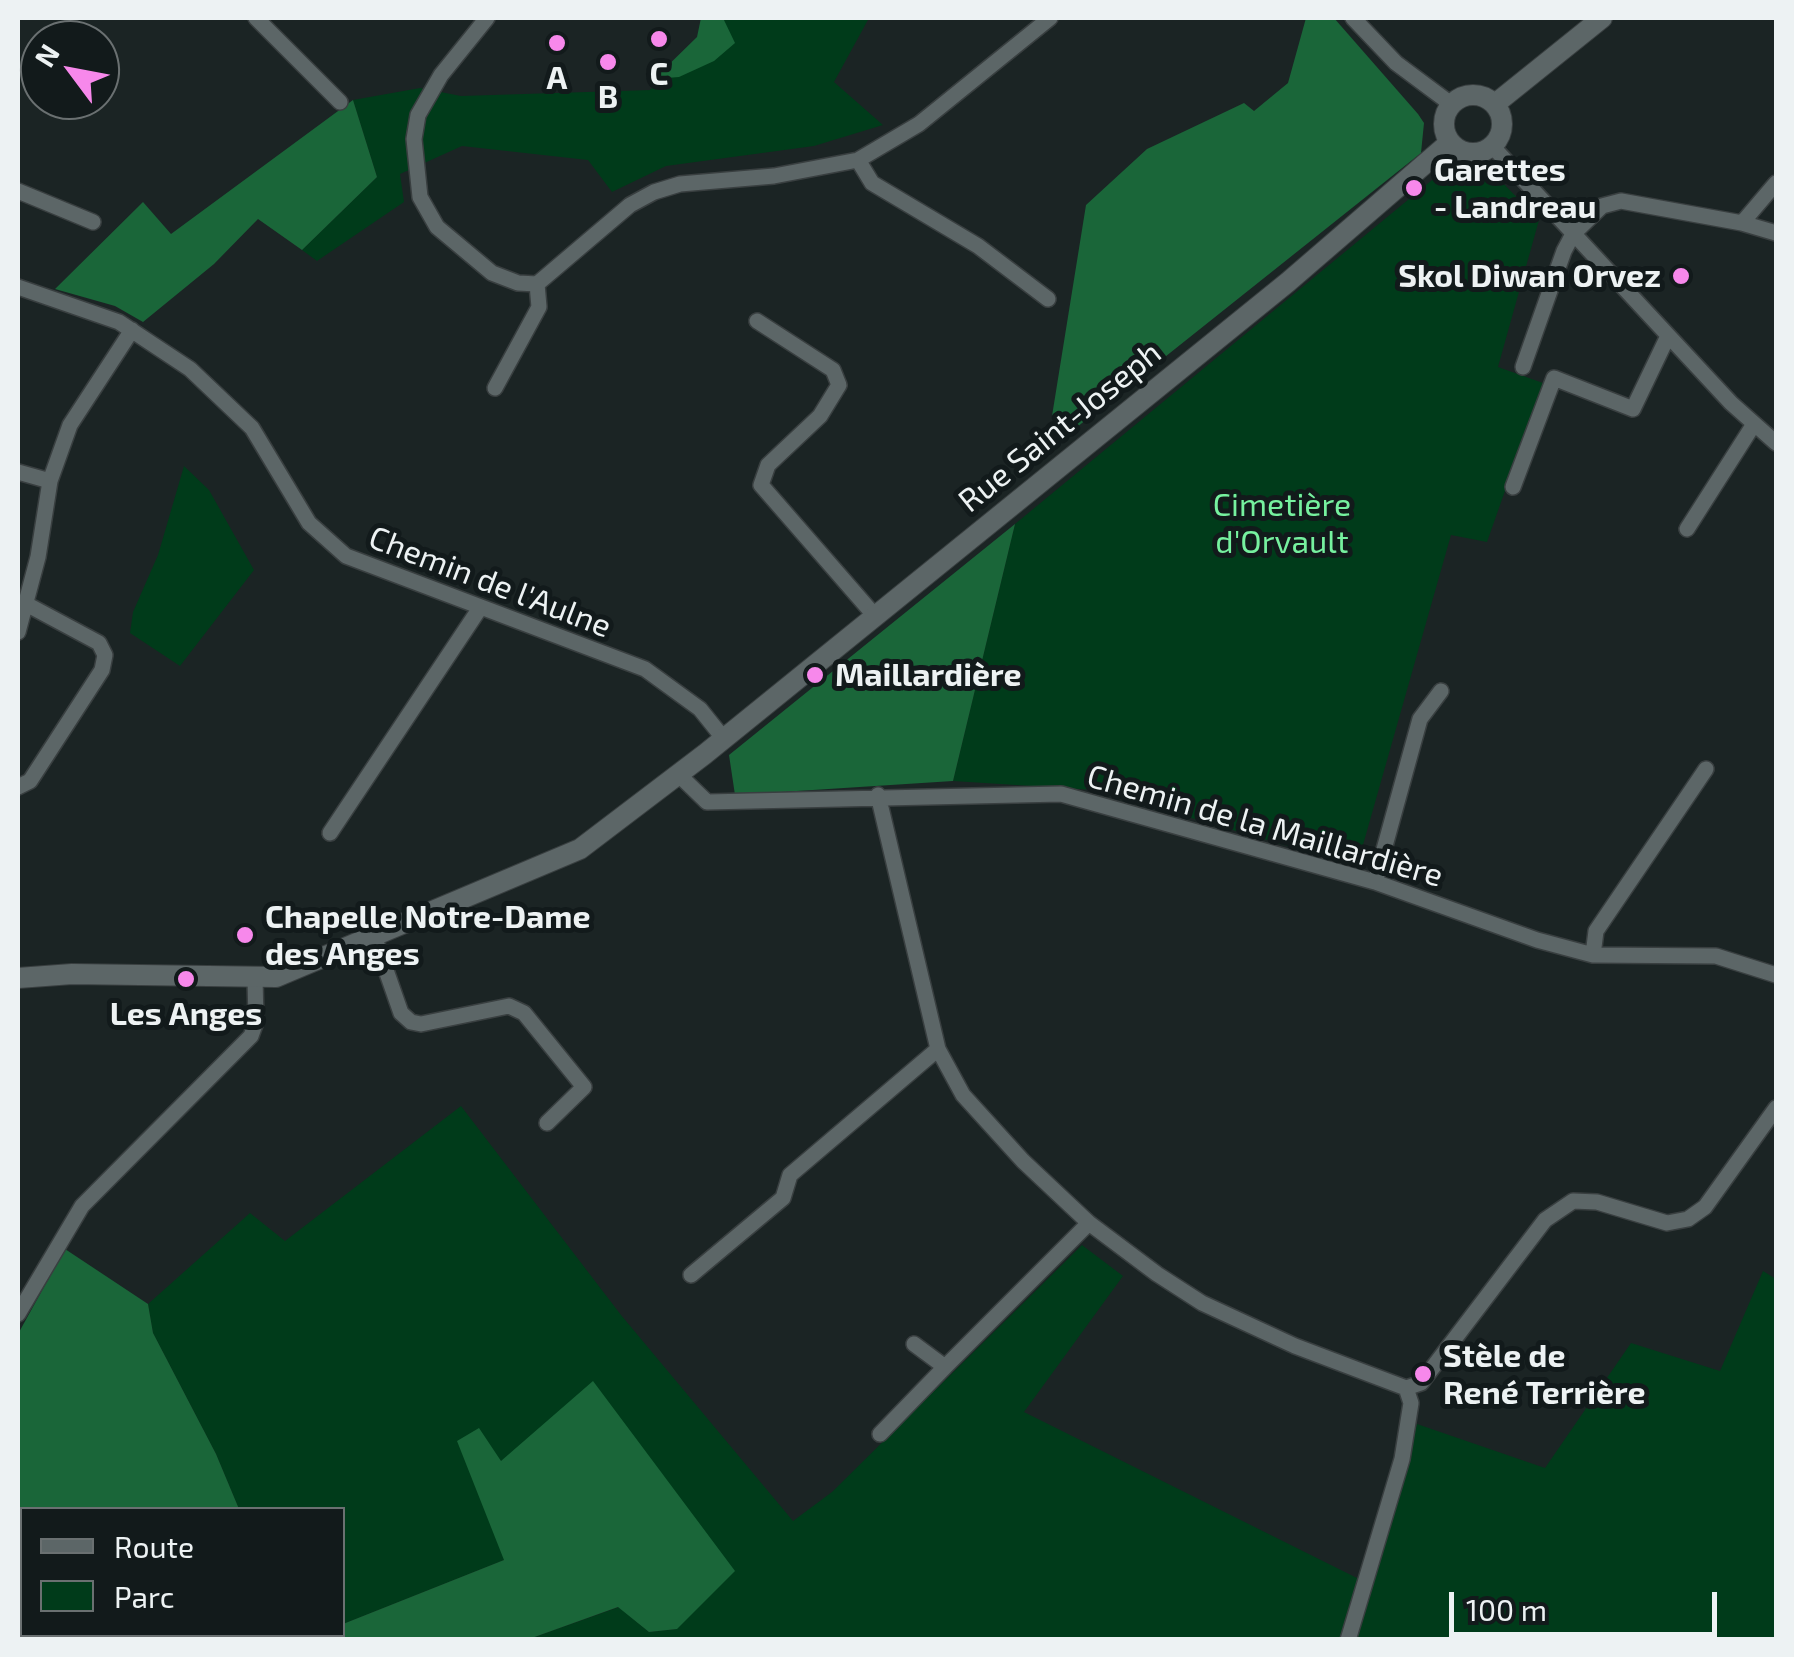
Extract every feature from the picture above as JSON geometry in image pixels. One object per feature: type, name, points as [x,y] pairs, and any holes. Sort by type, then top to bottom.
[{"type":"main road","points":[[1495,104],[1602,18]]},
{"type":"main road","points":[[1474,94],[1495,104],[1503,126],[1493,147],[1470,154],[1449,143],[1443,122],[1451,104],[1474,94]]},
{"type":"main road","name":"Rue Saint-Joseph","points":[[18,978],[159,974],[255,978],[297,970],[373,934],[580,849],[706,754],[1288,282],[1449,143]]},
{"type":"street","points":[[256,18],[340,102]]},
{"type":"street","points":[[486,18],[441,75],[418,115],[414,138],[420,197],[437,227],[492,273],[518,283],[538,284],[630,205],[654,192],[680,184],[789,174],[858,160],[932,114],[1050,18]]},
{"type":"street","points":[[1352,18],[1396,63],[1451,104]]},
{"type":"street","points":[[1493,147],[1668,336],[1776,444]]},
{"type":"street","points":[[858,160],[872,183],[978,246],[1048,299]]},
{"type":"street","points":[[1742,222],[1776,183]]},
{"type":"street","points":[[18,191],[94,222]]},
{"type":"street","points":[[1523,367],[1574,234],[1602,206],[1621,201],[1742,222],[1776,234]]},
{"type":"street","points":[[495,388],[539,308],[538,284]]},
{"type":"street","name":"Chemin de l'Aulne","points":[[18,288],[93,311],[132,330],[190,370],[252,428],[326,542],[373,568],[644,670],[700,710],[724,739]]},
{"type":"street","points":[[757,321],[832,370],[839,385],[820,416],[768,465],[760,486],[876,616]]},
{"type":"street","points":[[18,632],[28,604],[50,480],[70,425],[132,330]]},
{"type":"street","points":[[1513,488],[1554,378],[1633,409],[1668,336]]},
{"type":"street","points":[[1687,529],[1754,424]]},
{"type":"street","points":[[18,472],[50,480]]},
{"type":"street","points":[[18,787],[30,781],[102,670],[105,655],[100,643],[28,604]]},
{"type":"street","points":[[330,833],[480,608]]},
{"type":"street","points":[[1375,882],[1420,719],[1441,691]]},
{"type":"street","points":[[1594,955],[1596,931],[1706,769]]},
{"type":"street","name":"Chemin de la Maillardière","points":[[679,775],[707,802],[878,795],[1061,794],[1375,882],[1538,940],[1594,955],[1716,956],[1776,975]]},
{"type":"street","points":[[878,795],[938,1049],[963,1095],[1022,1160],[1089,1223],[1202,1303],[1294,1346],[1406,1388],[1422,1382],[1545,1220],[1574,1201],[1598,1202],[1668,1223],[1688,1219],[1705,1207],[1776,1108]]},
{"type":"street","points":[[373,934],[401,1013],[411,1022],[421,1024],[509,1006],[524,1013],[584,1087],[547,1122]]},
{"type":"street","points":[[18,1314],[82,1206],[251,1036],[256,1022],[255,978]]},
{"type":"street","points":[[692,1275],[783,1198],[790,1175],[938,1049]]},
{"type":"street","points":[[880,1434],[1089,1223]]},
{"type":"street","points":[[914,1344],[946,1367]]},
{"type":"street","points":[[1348,1640],[1402,1458],[1411,1403],[1406,1388]]},
{"type":"green space","points":[[701,18],[723,18],[735,43],[714,61],[679,77],[654,79],[697,37]]},
{"type":"green space","points":[[707,18],[869,18],[834,82],[883,125],[814,146],[666,166],[612,192],[588,160],[462,146],[400,174],[404,202],[317,261],[302,250],[377,177],[353,100],[420,88],[461,96],[650,90],[702,39]]},
{"type":"green space","points":[[1306,18],[1334,18],[1418,114],[1424,123],[1421,153],[1072,431],[1052,416],[1086,205],[1147,149],[1244,103],[1254,111],[1288,83]]},
{"type":"green space","points":[[353,100],[377,177],[302,250],[258,219],[214,264],[143,322],[115,306],[55,289],[143,202],[171,234]]},
{"type":"green space","name":"Cimetière d'Orvault","points":[[1472,169],[1496,176],[1539,220],[1498,367],[1543,383],[1487,542],[1451,535],[1357,866],[1095,790],[953,781],[1015,524],[1443,171]]},
{"type":"green space","points":[[184,466],[209,490],[254,570],[180,666],[130,633],[133,612],[158,555]]},
{"type":"green space","points":[[1015,524],[953,781],[735,795],[729,755]]},
{"type":"green space","points":[[461,1106],[621,1315],[793,1521],[832,1492],[1082,1245],[1123,1276],[1024,1412],[1371,1585],[1417,1424],[1545,1468],[1631,1343],[1720,1371],[1763,1271],[1776,1279],[1776,1639],[529,1639],[619,1607],[649,1632],[677,1629],[504,1560],[345,1623],[345,1507],[238,1507],[216,1454],[153,1333],[148,1304],[250,1213],[285,1241]]},
{"type":"green space","points":[[65,1249],[148,1304],[153,1333],[216,1454],[238,1507],[20,1507],[20,1545],[18,1334]]},
{"type":"green space","points":[[593,1381],[735,1571],[677,1629],[649,1632],[618,1607],[529,1639],[303,1639],[345,1637],[345,1623],[504,1560],[457,1441],[479,1428],[501,1461]]},
{"type":"green space","points":[[65,1637],[310,1637],[303,1640],[59,1640]]},
{"type":"place","name":"C","points":[[659,39]]},
{"type":"place","name":"A","points":[[557,43]]},
{"type":"place","name":"B","points":[[608,62]]},
{"type":"place","name":"Garettes - Landreau","points":[[1414,188]]},
{"type":"place","name":"Skol Diwan Orvez","points":[[1681,276]]},
{"type":"place","name":"Maillardière","points":[[815,675]]},
{"type":"place","name":"Chapelle Notre-Dame des Anges","points":[[245,935]]},
{"type":"place","name":"Les Anges","points":[[186,979]]},
{"type":"place","name":"Stèle de René Terrière","points":[[1423,1374]]}]
